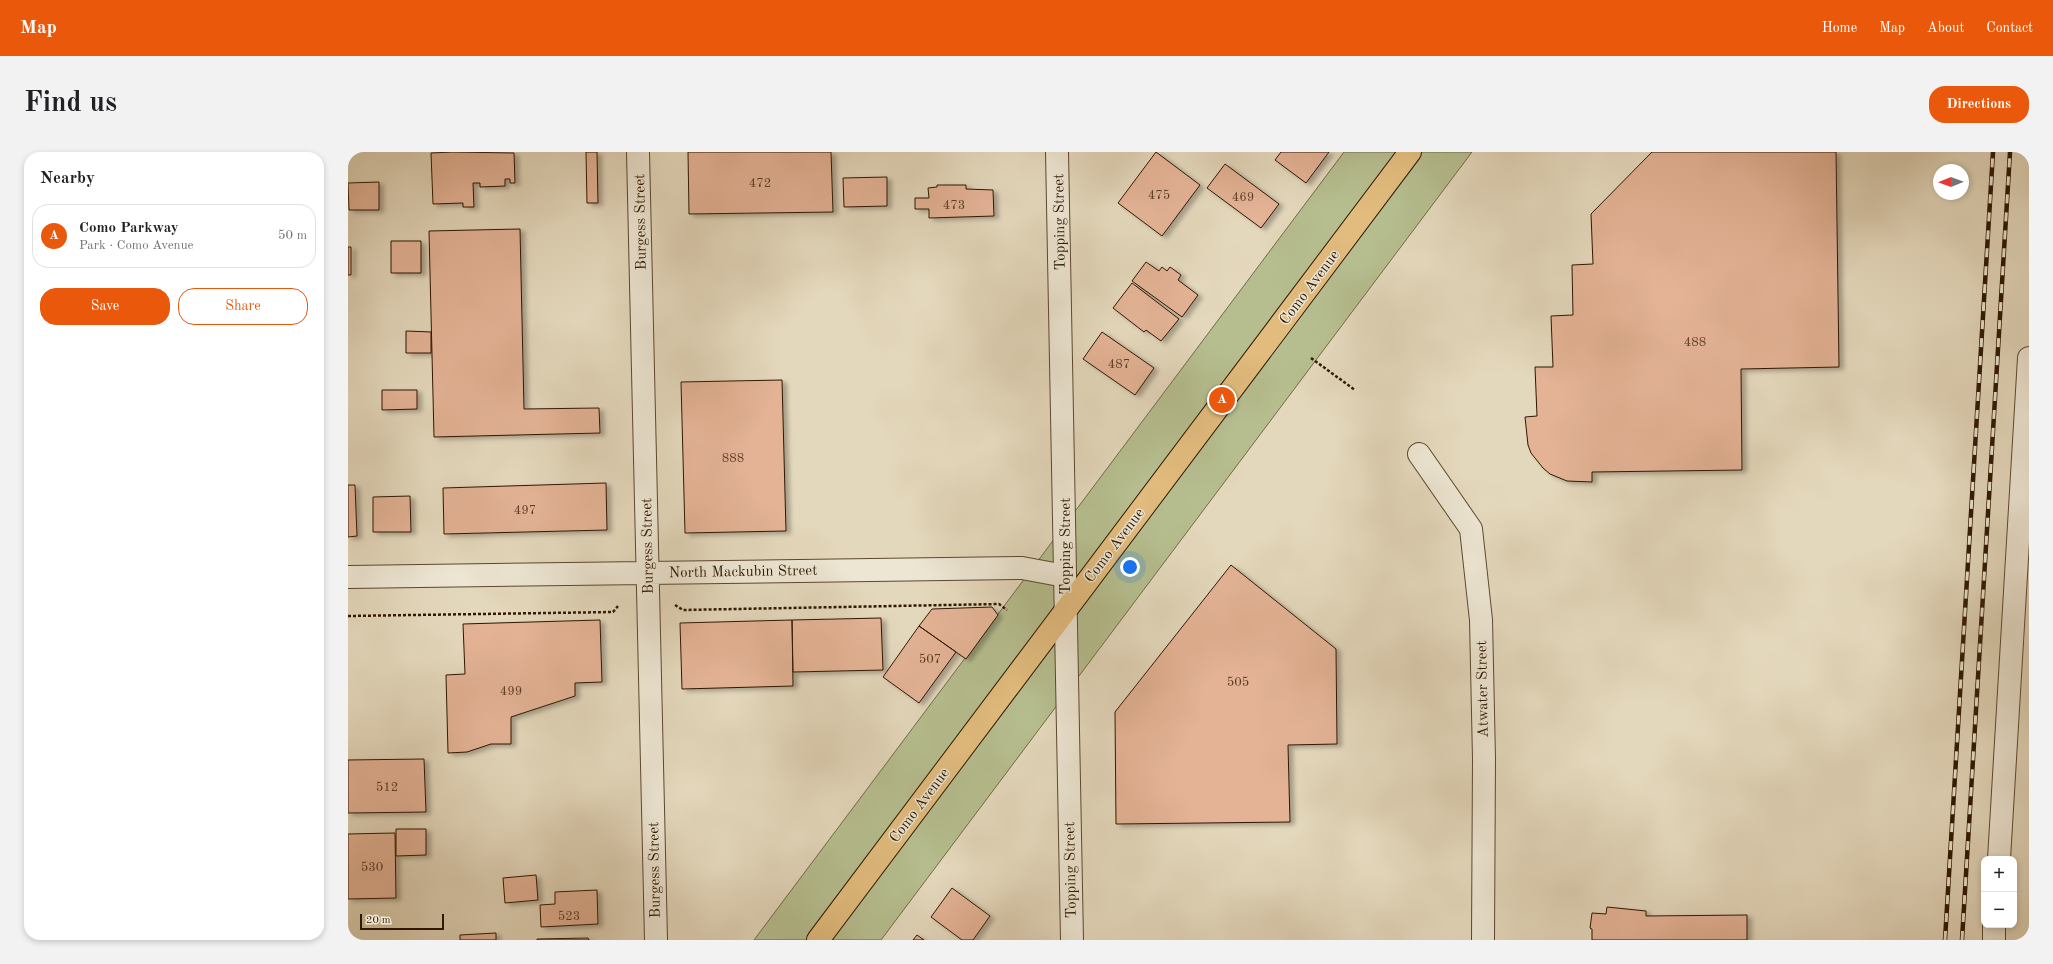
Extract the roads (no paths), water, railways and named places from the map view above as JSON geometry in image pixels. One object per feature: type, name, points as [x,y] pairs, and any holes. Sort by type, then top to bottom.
[{"type":"main road","name":"Como Avenue","points":[[818,940],[1064,610],[1410,152]]},
{"type":"street","name":"Burgess Street","points":[[638,152],[656,940]]},
{"type":"street","name":"Topping Street","points":[[1057,152],[1065,511],[1064,610],[1072,940]]},
{"type":"street","points":[[1998,856],[2029,358]]},
{"type":"street","name":"Atwater Street","points":[[1419,454],[1470,529],[1481,620],[1484,759],[1483,940]]},
{"type":"street","name":"North Mackubin Street","points":[[348,577],[1022,568],[1065,576]]},
{"type":"street","points":[[1994,928],[1994,940]]},
{"type":"railway","points":[[1945,940],[1993,152]]},
{"type":"railway","points":[[1962,940],[2010,152]]},
{"type":"place","name":"Como Parkway","points":[[1222,400]]}]
